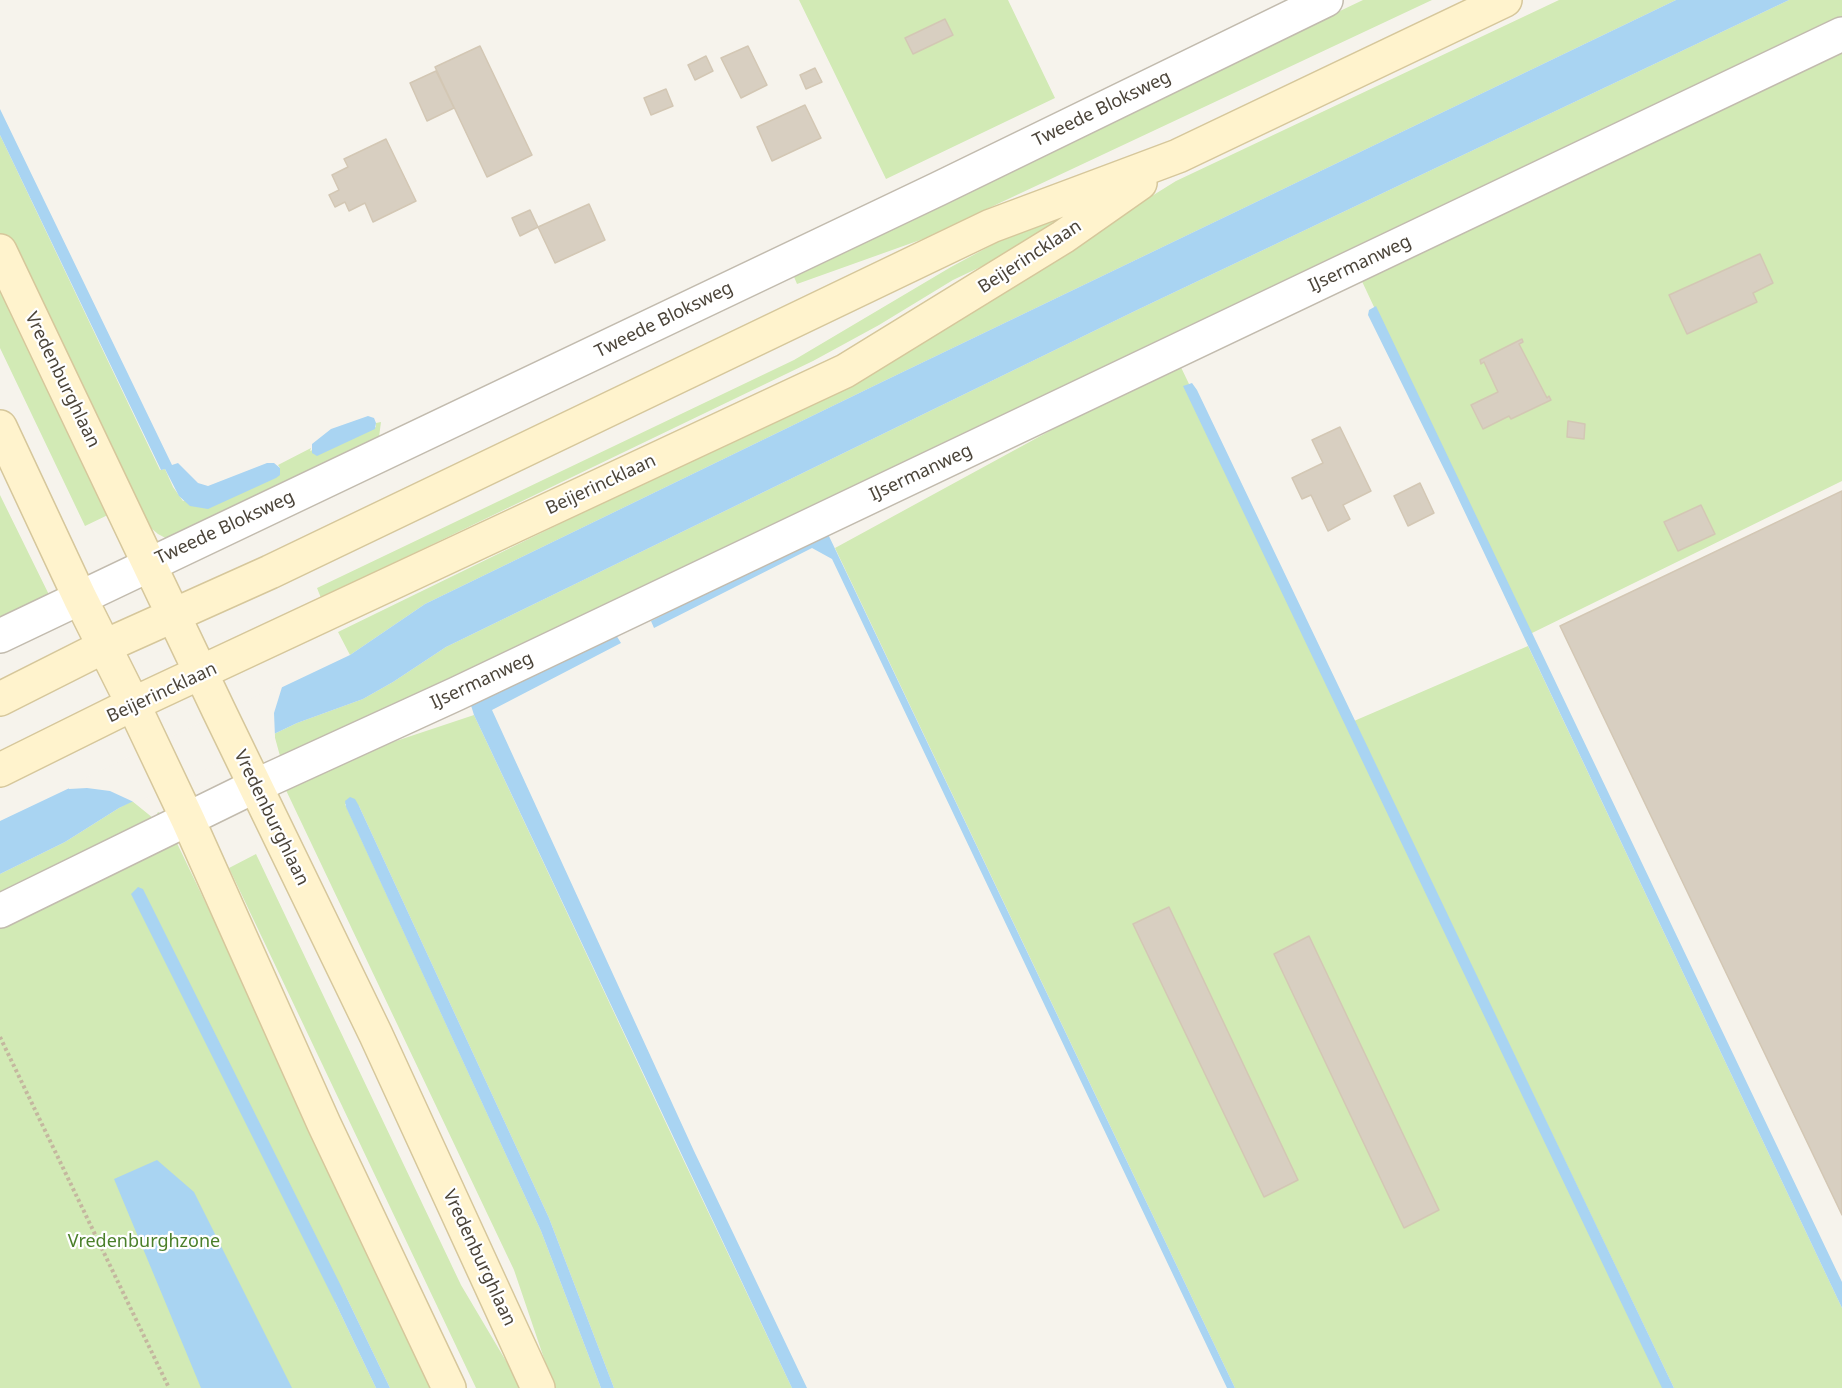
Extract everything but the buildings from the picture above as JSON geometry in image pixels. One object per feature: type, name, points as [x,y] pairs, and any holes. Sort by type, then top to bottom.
[{"type":"main road","name":"Beijerincklaan","points":[[0,699],[103,647],[270,572],[991,226],[1178,156],[1505,0]]},
{"type":"main road","name":"Beijerincklaan","points":[[0,770],[133,704],[202,674],[845,371],[1063,237],[1178,156]]},
{"type":"main road","name":"Vredenburghlaan","points":[[0,251],[376,1035],[538,1388]]},
{"type":"main road","points":[[0,427],[103,647],[188,820],[324,1124],[449,1388]]},
{"type":"street","name":"Tweede Bloksweg","points":[[0,636],[938,189],[1326,0]]},
{"type":"street","name":"IJsermanweg","points":[[0,911],[188,820],[248,772],[477,684],[1842,34]]},
{"type":"path","points":[[0,1037],[169,1388]]},
{"type":"green space","points":[[799,0],[1008,0],[1055,98],[886,179]]},
{"type":"green space","points":[[1363,0],[1432,0],[923,239],[797,284],[792,272]]},
{"type":"green space","points":[[1559,0],[1676,0],[425,604],[350,655],[338,632],[789,412],[975,306],[1176,181]]},
{"type":"green space","points":[[1789,0],[1842,0],[1842,18],[274,765],[280,756],[274,734],[297,723],[363,699],[446,647],[1137,310]]},
{"type":"green space","points":[[1842,43],[1842,481],[1528,635],[1359,275]]},
{"type":"green space","points":[[0,135],[160,470],[165,469],[173,487],[183,501],[280,468],[278,465],[311,448],[310,451],[376,427],[376,423],[381,422],[379,437],[171,541],[158,534],[145,523],[127,501],[0,233]]},
{"type":"green space","points":[[1083,196],[1065,227],[953,280],[879,325],[813,361],[321,598],[317,588],[794,360],[951,267]]},
{"type":"green space","points":[[0,276],[112,513],[85,526],[0,348]]},
{"type":"green space","points":[[1178,361],[1669,1388],[1235,1388],[835,548]]},
{"type":"green space","points":[[0,495],[56,609],[0,635]]},
{"type":"green space","points":[[1528,646],[1842,1308],[1842,1388],[1674,1388],[1354,721]]},
{"type":"green space","points":[[474,715],[792,1388],[614,1388],[549,1218],[359,806],[345,804],[541,1231],[601,1388],[554,1388],[514,1270],[284,786],[348,757]]},
{"type":"green space","points":[[132,801],[153,818],[159,812],[163,818],[0,896],[0,874],[65,842]]},
{"type":"green space","name":"Vredenburghzone","points":[[175,839],[438,1388],[390,1388],[343,1290],[335,1302],[376,1388],[0,1388],[0,904]]},
{"type":"green space","points":[[256,854],[461,1285],[522,1388],[476,1388],[229,868]]},
{"type":"water","points":[[1676,0],[1789,0],[1137,310],[446,647],[363,699],[297,723],[119,808],[65,842],[0,874],[0,821],[350,655],[425,604]]},
{"type":"water","points":[[0,109],[172,465],[178,463],[198,483],[208,486],[267,463],[274,463],[280,468],[280,475],[208,509],[190,506],[179,496],[165,469],[161,470],[0,135]]},
{"type":"water","points":[[1376,306],[1842,1282],[1842,1308],[1449,479],[1368,315],[1369,310]]},
{"type":"water","points":[[1192,383],[1674,1388],[1662,1388],[1183,386]]},
{"type":"water","points":[[368,416],[374,418],[375,429],[317,456],[312,453],[312,444],[331,429]]},
{"type":"water","points":[[827,532],[1235,1388],[1227,1388],[832,559],[812,548],[654,628],[651,621]]},
{"type":"water","points":[[613,630],[621,643],[492,710],[694,1151],[807,1388],[792,1388],[474,715],[469,699]]},
{"type":"water","points":[[350,797],[355,799],[359,806],[549,1218],[614,1388],[601,1388],[541,1231],[346,807],[345,801]]},
{"type":"water","points":[[138,887],[143,889],[390,1388],[376,1388],[131,894]]},
{"type":"water","points":[[157,1160],[194,1192],[292,1388],[201,1388],[114,1179]]},
{"type":"pier","points":[[281,684],[274,713],[275,737],[136,803],[110,791],[87,788],[69,789],[68,786]]}]
